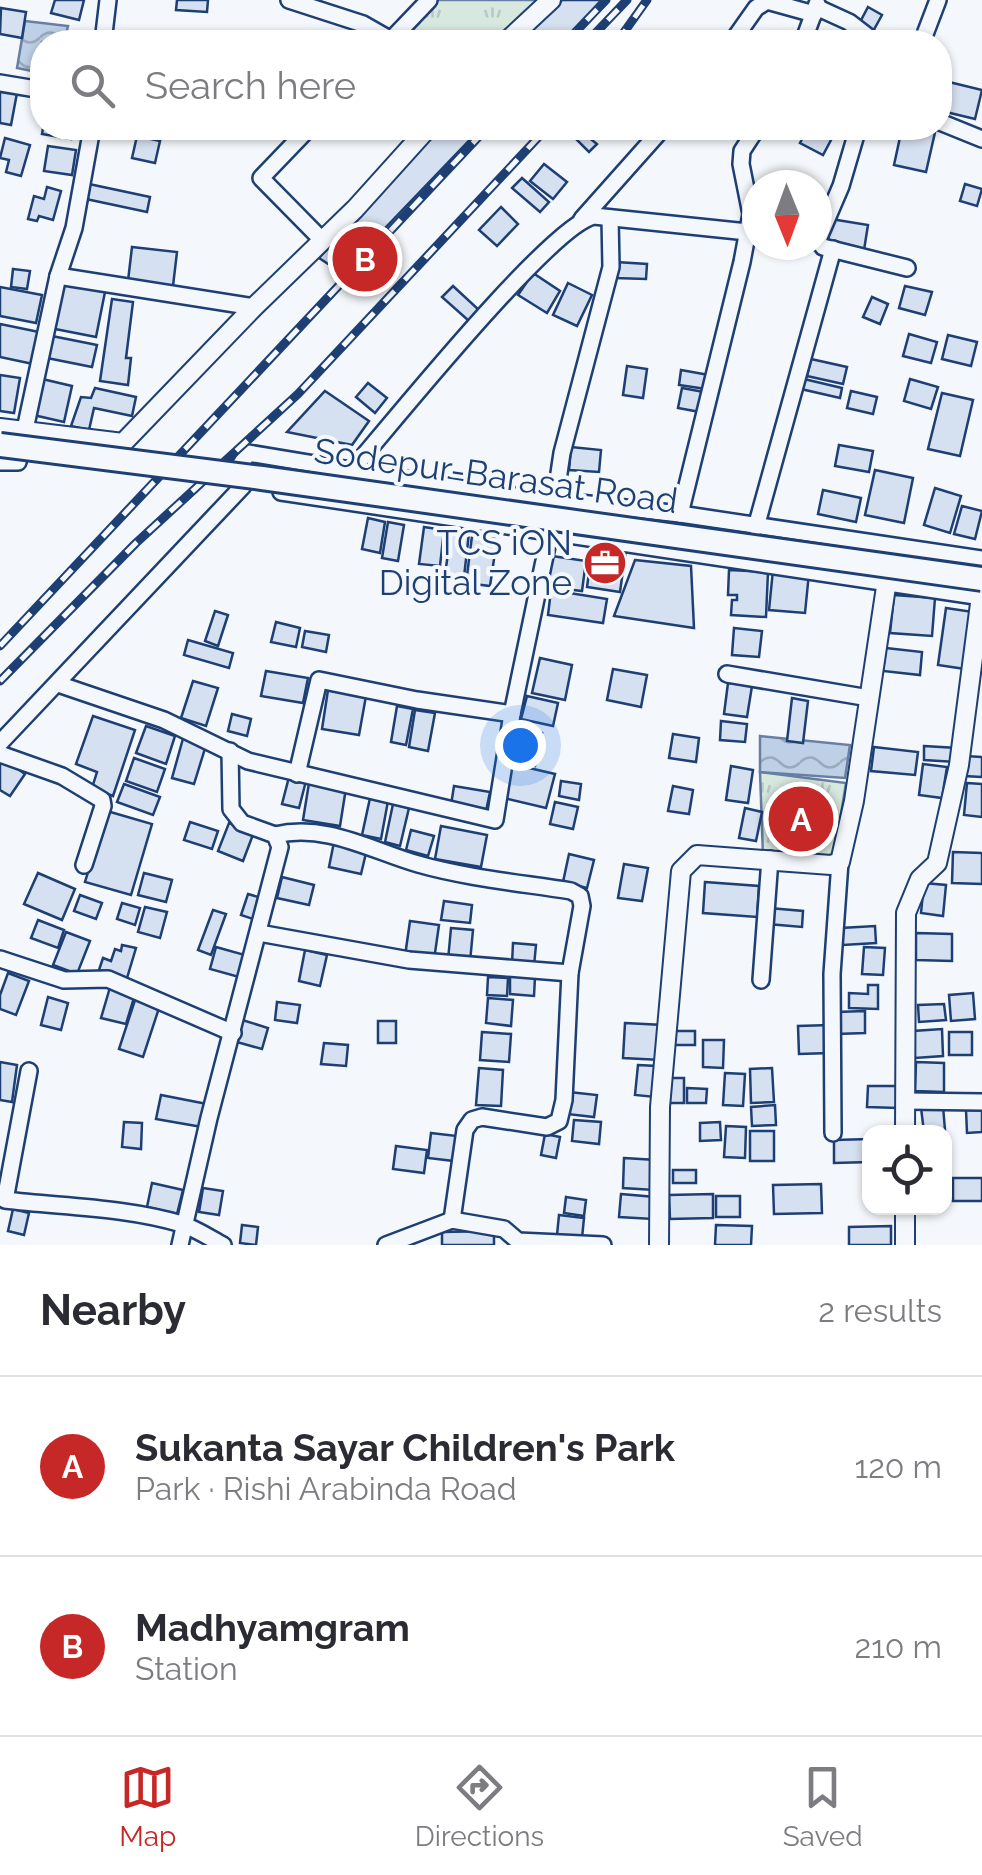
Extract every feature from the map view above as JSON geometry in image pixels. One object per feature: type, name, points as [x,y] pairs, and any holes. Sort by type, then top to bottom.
[{"type":"main road","name":"Sodepur-Barasat Road","points":[[0,445],[262,478],[981,591]]},
{"type":"street","points":[[104,30],[108,0]]},
{"type":"street","points":[[289,0],[373,30]]},
{"type":"street","points":[[400,30],[429,0]]},
{"type":"street","points":[[519,30],[551,0]]},
{"type":"street","points":[[740,30],[766,0],[816,7],[859,30]]},
{"type":"street","points":[[927,30],[938,0]]},
{"type":"street","points":[[0,83],[30,88]]},
{"type":"street","points":[[952,127],[982,138]]},
{"type":"street","points":[[0,462],[17,464],[58,276],[74,228],[90,140]]},
{"type":"street","points":[[297,140],[261,178],[323,240]]},
{"type":"street","points":[[0,428],[123,443],[417,140]]},
{"type":"street","points":[[350,472],[502,298],[582,219],[651,140]]},
{"type":"street","points":[[742,170],[742,151],[749,140]]},
{"type":"street","points":[[832,207],[854,140]]},
{"type":"street","points":[[582,219],[594,216],[742,231]]},
{"type":"street","points":[[555,500],[562,453],[611,267],[610,218]]},
{"type":"street","points":[[756,526],[833,249],[906,268]]},
{"type":"street","points":[[680,514],[745,260]]},
{"type":"street","points":[[58,276],[254,307]]},
{"type":"street","points":[[242,486],[239,466],[248,454],[350,472],[680,514],[982,559]]},
{"type":"street","points":[[242,486],[981,591],[959,765],[937,863],[920,879],[906,913],[906,1125]]},
{"type":"street","points":[[0,743],[242,486]]},
{"type":"street","points":[[58,684],[164,720],[248,761],[495,820],[512,714],[550,532]]},
{"type":"street","points":[[832,1133],[832,974],[840,862],[846,848],[887,580]]},
{"type":"street","points":[[727,674],[869,698]]},
{"type":"street","points":[[297,774],[320,680],[512,714]]},
{"type":"street","points":[[230,752],[231,808],[242,823],[276,834],[310,830],[336,835],[420,864],[572,891],[580,896],[582,906],[570,973],[560,1121],[548,1126],[472,1120],[466,1130],[452,1220]]},
{"type":"street","points":[[0,754],[62,776],[102,800],[104,806],[84,866]]},
{"type":"street","points":[[180,1245],[209,1118],[279,856],[276,834]]},
{"type":"street","points":[[659,1245],[660,1107],[680,871],[697,855],[840,862]]},
{"type":"street","points":[[761,980],[770,860]]},
{"type":"street","points":[[259,933],[409,960],[570,973]]},
{"type":"street","points":[[0,959],[64,980],[108,979],[233,1033]]},
{"type":"street","points":[[0,1218],[29,1071]]},
{"type":"street","points":[[906,1102],[982,1102]]},
{"type":"street","points":[[2,1199],[124,1210],[185,1225],[223,1245]]},
{"type":"street","points":[[905,1215],[905,1245]]},
{"type":"street","points":[[386,1245],[452,1220],[504,1230],[518,1241],[604,1245]]},
{"type":"green space","points":[[424,0],[593,0],[563,30],[404,30]]},
{"type":"green space","points":[[760,772],[846,783],[834,857],[763,856]]},
{"type":"water","points":[[25,21],[68,26],[67,30],[30,30],[30,71],[17,68]]},
{"type":"water","points":[[760,736],[850,745],[845,778],[760,772]]},
{"type":"building","points":[[55,0],[84,0],[79,20],[51,13]]},
{"type":"building","points":[[177,0],[208,0],[207,12],[176,10]]},
{"type":"building","points":[[562,0],[603,0],[574,30],[532,30]]},
{"type":"building","points":[[868,7],[882,15],[874,30],[858,26]]},
{"type":"building","points":[[1,8],[26,12],[22,38],[0,34]]},
{"type":"building","points":[[952,83],[982,90],[975,119],[952,113]]},
{"type":"building","points":[[0,90],[17,93],[11,125],[0,123]]},
{"type":"building","points":[[5,138],[30,145],[21,176],[6,172],[9,160],[0,158]]},
{"type":"building","points":[[136,140],[160,141],[155,163],[132,158]]},
{"type":"building","points":[[425,140],[469,140],[342,273],[319,258]]},
{"type":"building","points":[[577,140],[597,144],[589,152]]},
{"type":"building","points":[[802,140],[831,140],[823,155],[800,143]]},
{"type":"building","points":[[899,140],[933,140],[926,172],[894,165]]},
{"type":"building","points":[[48,146],[76,150],[72,175],[44,171]]},
{"type":"building","points":[[544,164],[567,182],[553,199],[530,181]]},
{"type":"building","points":[[522,178],[549,202],[540,212],[512,188]]},
{"type":"building","points":[[89,184],[150,197],[147,212],[86,199]]},
{"type":"building","points":[[965,184],[982,189],[977,206],[960,201]]},
{"type":"building","points":[[47,187],[61,191],[53,220],[39,216],[37,221],[28,219],[34,196],[44,199]]},
{"type":"building","points":[[501,207],[518,224],[497,246],[479,230]]},
{"type":"building","points":[[832,219],[868,225],[864,250],[832,245]]},
{"type":"building","points":[[132,247],[177,252],[173,286],[128,281]]},
{"type":"building","points":[[616,262],[647,264],[646,279],[615,278]]},
{"type":"building","points":[[13,269],[30,271],[27,289],[11,287]]},
{"type":"building","points":[[533,273],[560,291],[547,313],[518,295]]},
{"type":"building","points":[[58,283],[105,292],[96,337],[50,328]]},
{"type":"building","points":[[568,283],[592,295],[577,326],[553,315]]},
{"type":"building","points":[[453,286],[479,310],[469,321],[442,297]]},
{"type":"building","points":[[905,286],[932,292],[925,315],[899,308]]},
{"type":"building","points":[[0,287],[42,295],[36,323],[0,316]]},
{"type":"building","points":[[872,297],[888,304],[880,324],[863,317]]},
{"type":"building","points":[[112,299],[133,302],[126,358],[131,358],[128,385],[100,381]]},
{"type":"building","points":[[0,324],[39,332],[33,364],[0,357]]},
{"type":"building","points":[[909,334],[937,342],[931,363],[903,356]]},
{"type":"building","points":[[47,335],[97,345],[92,367],[42,357]]},
{"type":"building","points":[[948,335],[977,342],[971,366],[942,359]]},
{"type":"building","points":[[811,359],[847,367],[843,384],[807,376]]},
{"type":"building","points":[[627,366],[647,369],[643,398],[623,395]]},
{"type":"building","points":[[681,370],[709,375],[706,389],[679,385]]},
{"type":"building","points":[[0,375],[20,378],[14,413],[0,411]]},
{"type":"building","points":[[38,378],[72,386],[64,422],[29,414]]},
{"type":"building","points":[[804,379],[842,388],[840,398],[801,389]]},
{"type":"building","points":[[910,379],[938,387],[931,409],[904,401]]},
{"type":"building","points":[[368,383],[387,398],[375,413],[356,397]]},
{"type":"building","points":[[95,388],[136,397],[132,416],[94,408],[89,430],[71,426],[81,397],[91,398]]},
{"type":"building","points":[[682,388],[704,392],[700,412],[678,408]]},
{"type":"building","points":[[325,391],[369,421],[352,445],[287,432]]},
{"type":"building","points":[[851,391],[877,397],[873,414],[847,408]]},
{"type":"building","points":[[942,393],[973,400],[960,456],[928,449]]},
{"type":"building","points":[[839,445],[873,451],[869,472],[835,466]]},
{"type":"building","points":[[571,447],[601,450],[599,472],[569,470]]},
{"type":"building","points":[[875,470],[913,478],[904,523],[865,515]]},
{"type":"building","points":[[935,488],[961,496],[950,533],[924,525]]},
{"type":"building","points":[[823,490],[861,498],[856,522],[818,514]]},
{"type":"building","points":[[962,506],[982,511],[975,539],[954,534]]},
{"type":"building","points":[[368,518],[385,522],[380,553],[362,549]]},
{"type":"building","points":[[388,522],[404,525],[398,561],[382,558]]},
{"type":"building","points":[[424,527],[444,530],[440,566],[419,564]]},
{"type":"building","points":[[451,531],[469,533],[464,577],[445,575]]},
{"type":"building","points":[[472,536],[497,539],[490,586],[466,583]]},
{"type":"building","points":[[593,544],[626,549],[620,592],[587,587]]},
{"type":"building","points":[[552,556],[586,561],[582,591],[548,587]]},
{"type":"building","points":[[635,560],[691,566],[694,628],[614,616]]},
{"type":"building","points":[[729,570],[768,572],[766,617],[731,615],[732,600],[737,600],[737,595],[728,595]]},
{"type":"building","points":[[773,570],[809,573],[805,613],[769,610]]},
{"type":"building","points":[[551,590],[607,599],[603,623],[548,615]]},
{"type":"building","points":[[894,595],[935,598],[932,636],[890,633]]},
{"type":"building","points":[[946,608],[973,612],[965,669],[938,665]]},
{"type":"building","points":[[215,611],[228,615],[218,646],[205,641]]},
{"type":"building","points":[[276,622],[300,628],[296,647],[271,642]]},
{"type":"building","points":[[734,628],[762,631],[759,657],[732,655]]},
{"type":"building","points":[[305,631],[329,635],[326,652],[302,647]]},
{"type":"building","points":[[188,640],[233,653],[229,668],[184,655]]},
{"type":"building","points":[[886,648],[922,652],[920,675],[883,671]]},
{"type":"building","points":[[540,658],[572,665],[565,700],[532,693]]},
{"type":"building","points":[[613,669],[647,675],[641,707],[607,700]]},
{"type":"building","points":[[266,671],[308,678],[303,703],[261,696]]},
{"type":"building","points":[[193,681],[218,688],[206,726],[181,718]]},
{"type":"building","points":[[728,683],[752,686],[747,717],[724,714]]},
{"type":"building","points":[[328,690],[366,696],[359,735],[322,729]]},
{"type":"building","points":[[527,696],[558,703],[553,726],[521,719]]},
{"type":"building","points":[[792,698],[808,701],[803,743],[787,741]]},
{"type":"building","points":[[397,706],[413,709],[406,745],[391,742]]},
{"type":"building","points":[[415,710],[435,713],[428,751],[409,747]]},
{"type":"building","points":[[232,714],[251,719],[247,736],[228,731]]},
{"type":"building","points":[[93,716],[135,730],[113,796],[92,788],[97,772],[76,764]]},
{"type":"building","points":[[721,721],[747,724],[745,742],[720,740]]},
{"type":"building","points":[[146,726],[175,736],[166,764],[136,753]]},
{"type":"building","points":[[519,728],[542,733],[535,766],[512,761]]},
{"type":"building","points":[[673,734],[699,738],[696,762],[669,758]]},
{"type":"building","points":[[184,735],[207,742],[194,784],[172,778]]},
{"type":"building","points":[[924,746],[957,748],[956,762],[924,760]]},
{"type":"building","points":[[874,747],[918,752],[915,775],[871,771]]},
{"type":"building","points":[[965,756],[982,757],[982,777],[964,776]]},
{"type":"building","points":[[134,758],[165,769],[157,792],[126,781]]},
{"type":"building","points":[[4,759],[25,774],[10,796],[0,790],[0,765]]},
{"type":"building","points":[[512,764],[555,774],[546,808],[504,798]]},
{"type":"building","points":[[923,764],[947,767],[942,798],[919,795]]},
{"type":"building","points":[[731,766],[753,770],[748,803],[726,800]]},
{"type":"building","points":[[289,777],[306,781],[299,808],[282,804]]},
{"type":"building","points":[[561,781],[581,784],[579,800],[559,796]]},
{"type":"building","points":[[309,783],[346,788],[340,826],[303,820]]},
{"type":"building","points":[[967,783],[982,784],[982,817],[964,815]]},
{"type":"building","points":[[124,784],[160,797],[153,815],[117,802]]},
{"type":"building","points":[[454,786],[490,792],[486,811],[451,805]]},
{"type":"building","points":[[673,786],[693,790],[689,814],[668,811]]},
{"type":"building","points":[[370,798],[388,801],[381,839],[362,835]]},
{"type":"building","points":[[555,802],[578,807],[573,829],[550,824]]},
{"type":"building","points":[[393,804],[409,808],[400,846],[385,842]]},
{"type":"building","points":[[745,808],[762,812],[756,841],[739,838]]},
{"type":"building","points":[[107,811],[152,824],[131,895],[85,882]]},
{"type":"building","points":[[190,822],[218,831],[212,849],[184,840]]},
{"type":"building","points":[[229,823],[254,832],[243,861],[218,851]]},
{"type":"building","points":[[441,826],[487,835],[481,867],[435,859]]},
{"type":"building","points":[[411,830],[434,836],[428,856],[406,850]]},
{"type":"building","points":[[334,842],[367,849],[361,874],[329,867]]},
{"type":"building","points":[[953,852],[982,853],[982,884],[952,883]]},
{"type":"building","points":[[569,854],[594,860],[587,888],[563,882]]},
{"type":"building","points":[[624,864],[648,868],[642,901],[618,898]]},
{"type":"building","points":[[38,873],[75,889],[62,920],[24,904]]},
{"type":"building","points":[[144,873],[172,880],[166,902],[138,895]]},
{"type":"building","points":[[282,877],[314,885],[309,905],[277,898]]},
{"type":"building","points":[[705,882],[759,886],[757,917],[703,913]]},
{"type":"building","points":[[924,883],[946,885],[943,916],[921,913]]},
{"type":"building","points":[[248,894],[265,899],[259,921],[241,915]]},
{"type":"building","points":[[80,895],[102,903],[96,919],[74,911]]},
{"type":"building","points":[[444,901],[472,905],[470,923],[441,920]]},
{"type":"building","points":[[122,903],[140,908],[135,925],[117,919]]},
{"type":"building","points":[[145,907],[167,912],[160,938],[138,932]]},
{"type":"building","points":[[769,908],[803,911],[802,927],[768,924]]},
{"type":"building","points":[[213,910],[226,914],[211,955],[198,950]]},
{"type":"building","points":[[38,920],[64,930],[58,948],[31,938]]},
{"type":"building","points":[[410,921],[439,925],[434,960],[405,956]]},
{"type":"building","points":[[875,926],[876,943],[843,945],[841,928]]},
{"type":"building","points":[[451,928],[473,930],[470,962],[448,960]]},
{"type":"building","points":[[66,932],[90,941],[77,974],[53,965]]},
{"type":"building","points":[[916,933],[952,934],[952,961],[916,960]]},
{"type":"building","points":[[513,943],[536,945],[534,966],[512,964]]},
{"type":"building","points":[[122,945],[136,948],[127,978],[99,970],[103,958],[111,961],[115,949],[121,951]]},
{"type":"building","points":[[216,947],[245,955],[239,977],[210,969]]},
{"type":"building","points":[[864,947],[885,948],[883,975],[862,974]]},
{"type":"building","points":[[305,950],[327,955],[320,986],[299,981]]},
{"type":"building","points":[[8,973],[29,981],[16,1015],[0,1009],[0,995]]},
{"type":"building","points":[[510,976],[535,977],[534,996],[510,994]]},
{"type":"building","points":[[488,977],[508,978],[507,996],[487,995]]},
{"type":"building","points":[[111,984],[136,991],[126,1024],[101,1018]]},
{"type":"building","points":[[868,985],[878,985],[878,1009],[849,1008],[849,993],[868,994]]},
{"type":"building","points":[[973,993],[975,1019],[951,1021],[949,995]]},
{"type":"building","points":[[48,997],[68,1003],[61,1030],[41,1025]]},
{"type":"building","points":[[136,997],[160,1005],[143,1057],[119,1049]]},
{"type":"building","points":[[488,998],[513,1000],[511,1026],[486,1023]]},
{"type":"building","points":[[277,1002],[300,1005],[297,1023],[275,1020]]},
{"type":"building","points":[[944,1004],[946,1020],[919,1022],[918,1005]]},
{"type":"building","points":[[865,1011],[865,1033],[836,1034],[836,1012]]},
{"type":"building","points":[[239,1019],[268,1028],[262,1049],[233,1041]]},
{"type":"building","points":[[378,1021],[396,1021],[396,1043],[378,1043]]},
{"type":"building","points":[[625,1023],[663,1025],[661,1060],[623,1058]]},
{"type":"building","points":[[830,1025],[830,1053],[799,1054],[798,1026]]},
{"type":"building","points":[[942,1029],[943,1056],[915,1058],[913,1031]]},
{"type":"building","points":[[674,1031],[695,1031],[695,1045],[674,1045]]},
{"type":"building","points":[[482,1032],[511,1034],[509,1062],[480,1060]]},
{"type":"building","points":[[949,1032],[972,1032],[972,1055],[949,1055]]},
{"type":"building","points":[[703,1040],[724,1040],[723,1068],[703,1067]]},
{"type":"building","points":[[324,1043],[348,1045],[346,1066],[321,1064]]},
{"type":"building","points":[[0,1062],[17,1065],[12,1102],[0,1100]]},
{"type":"building","points":[[916,1062],[944,1063],[944,1092],[915,1091]]},
{"type":"building","points":[[638,1065],[657,1066],[655,1097],[635,1095]]},
{"type":"building","points":[[479,1068],[503,1070],[501,1106],[476,1105]]},
{"type":"building","points":[[772,1068],[774,1102],[751,1103],[750,1069]]},
{"type":"building","points":[[725,1073],[745,1074],[743,1106],[723,1105]]},
{"type":"building","points":[[669,1078],[684,1078],[684,1103],[668,1103]]},
{"type":"building","points":[[868,1086],[898,1086],[898,1108],[867,1107]]},
{"type":"building","points":[[687,1088],[707,1089],[706,1103],[687,1103]]},
{"type":"building","points":[[569,1092],[597,1095],[594,1117],[567,1114]]},
{"type":"building","points":[[161,1095],[207,1104],[202,1127],[156,1119]]},
{"type":"building","points":[[775,1105],[776,1125],[752,1126],[751,1107]]},
{"type":"building","points":[[943,1106],[945,1125],[923,1125],[921,1108]]},
{"type":"building","points":[[966,1110],[982,1110],[982,1132],[967,1133]]},
{"type":"building","points":[[574,1120],[601,1122],[599,1144],[572,1141]]},
{"type":"building","points":[[124,1122],[142,1123],[141,1149],[122,1147]]},
{"type":"building","points":[[720,1122],[721,1140],[700,1141],[700,1123]]},
{"type":"building","points":[[726,1126],[746,1127],[745,1158],[724,1157]]},
{"type":"building","points":[[750,1131],[774,1131],[774,1161],[750,1161]]},
{"type":"building","points":[[431,1133],[457,1136],[454,1161],[428,1158]]},
{"type":"building","points":[[545,1134],[560,1137],[556,1158],[541,1155]]},
{"type":"building","points":[[862,1139],[862,1162],[834,1163],[834,1140]]},
{"type":"building","points":[[396,1146],[427,1150],[424,1173],[393,1169]]},
{"type":"building","points":[[624,1158],[656,1160],[654,1190],[623,1188]]},
{"type":"building","points":[[673,1170],[696,1170],[696,1183],[673,1183]]},
{"type":"building","points":[[953,1178],[982,1178],[982,1201],[953,1201]]},
{"type":"building","points":[[152,1183],[183,1190],[177,1214],[147,1207]]},
{"type":"building","points":[[821,1184],[822,1213],[774,1214],[773,1185]]},
{"type":"building","points":[[203,1188],[223,1191],[219,1215],[199,1212]]},
{"type":"building","points":[[621,1194],[655,1197],[653,1219],[619,1217]]},
{"type":"building","points":[[713,1194],[713,1218],[670,1219],[669,1195]]},
{"type":"building","points":[[716,1196],[740,1196],[740,1217],[716,1217]]},
{"type":"building","points":[[566,1197],[586,1200],[584,1216],[564,1213]]},
{"type":"building","points":[[13,1209],[29,1213],[24,1235],[8,1231]]},
{"type":"building","points":[[559,1215],[584,1218],[582,1238],[557,1235]]},
{"type":"building","points":[[242,1225],[258,1227],[256,1245],[240,1243]]},
{"type":"building","points":[[716,1225],[752,1226],[751,1245],[715,1245]]},
{"type":"building","points":[[891,1226],[891,1245],[849,1245],[849,1227]]},
{"type":"building","points":[[494,1231],[494,1245],[442,1245],[442,1232]]},
{"type":"railway","points":[[577,30],[606,0]]},
{"type":"railway","points":[[598,30],[627,0]]},
{"type":"railway","points":[[626,30],[647,0]]},
{"type":"railway","points":[[0,646],[476,140]]},
{"type":"railway","points":[[0,681],[136,543],[298,394],[536,140]]},
{"type":"place","name":"Madhyamgram","points":[[365,259]]},
{"type":"place","name":"TCS iON Digital Zone","points":[[605,563]]},
{"type":"place","name":"Sukanta Sayar Children's Park","points":[[801,819]]}]
